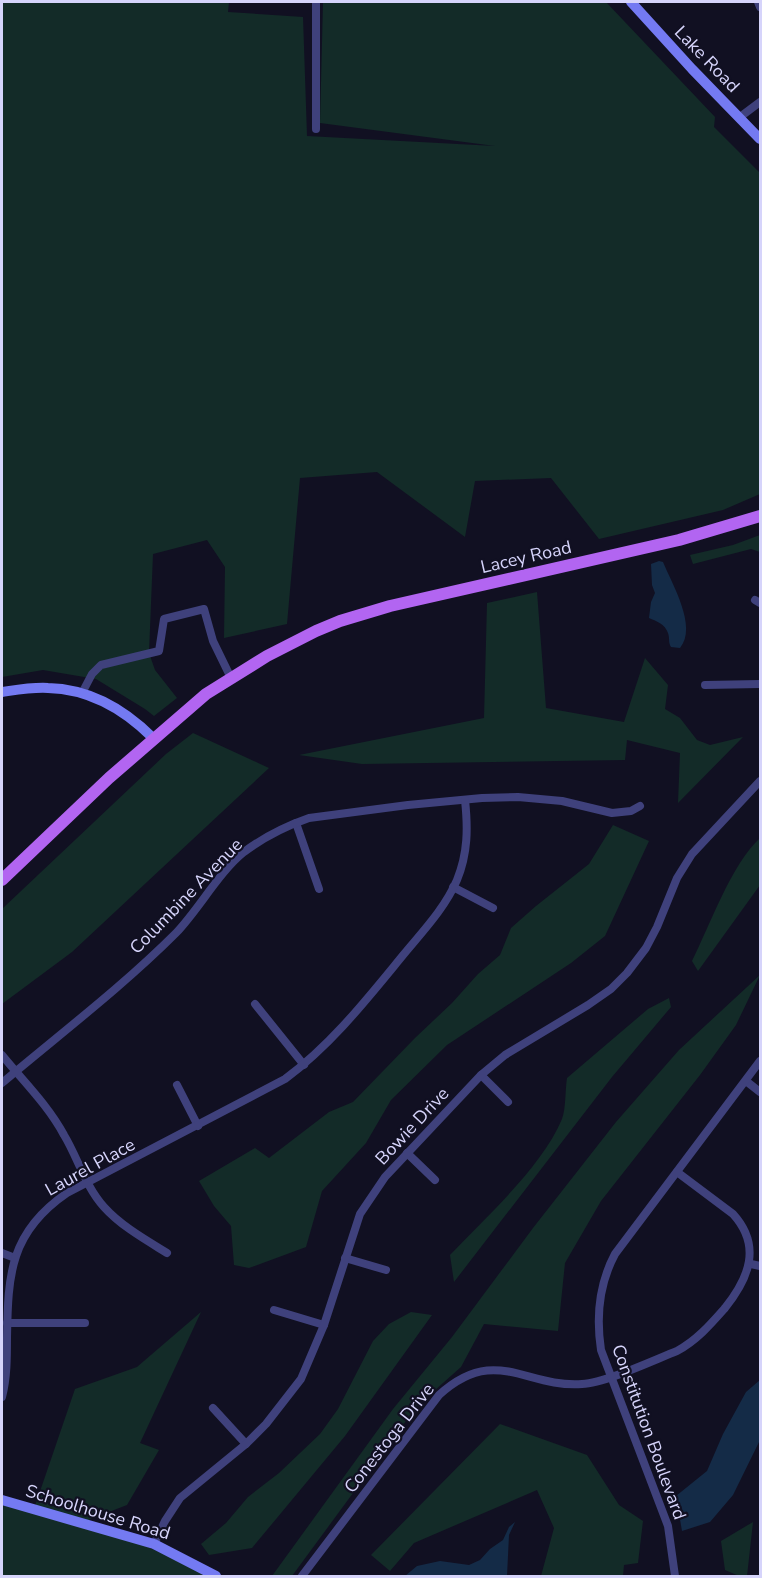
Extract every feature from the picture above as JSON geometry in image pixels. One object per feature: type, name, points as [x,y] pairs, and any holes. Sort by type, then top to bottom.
[{"type":"main road","name":"Lacey Road","points":[[2,880],[153,738],[206,694],[302,638],[340,621],[390,606],[679,540],[760,516]]},
{"type":"street","points":[[316,2],[316,129]]},
{"type":"street","name":"Lake Road","points":[[631,2],[760,139]]},
{"type":"street","points":[[758,2],[760,7]]},
{"type":"street","points":[[740,117],[760,102]]},
{"type":"street","points":[[82,693],[92,674],[101,665],[159,651],[164,619],[204,609],[213,641],[231,678]]},
{"type":"street","points":[[705,685],[760,684]]},
{"type":"street","points":[[2,692],[48,688],[89,695],[134,719],[153,738]]},
{"type":"street","name":"Bowie Drive","points":[[154,1544],[180,1498],[246,1444],[266,1424],[301,1379],[324,1325],[360,1214],[370,1196],[407,1153],[481,1075],[505,1055],[612,989],[646,948],[677,878],[692,854],[760,781]]},
{"type":"street","name":"Columbine Avenue","points":[[2,1083],[68,1029],[176,932],[243,853],[270,835],[296,823],[309,818],[364,811],[465,800],[518,797],[562,801],[612,813],[631,811],[640,806]]},
{"type":"street","name":"Laurel Place","points":[[2,1397],[7,1359],[9,1278],[15,1258],[40,1215],[52,1203],[87,1181],[198,1126],[285,1079],[304,1065],[356,1014],[433,919],[453,887],[466,850],[468,823],[465,800]]},
{"type":"street","points":[[296,823],[319,889]]},
{"type":"street","points":[[453,887],[493,908]]},
{"type":"street","points":[[255,1004],[304,1065]]},
{"type":"street","points":[[2,1055],[54,1118],[65,1135],[87,1181],[105,1209],[167,1253]]},
{"type":"street","name":"Constitution Boulevard","points":[[675,1576],[668,1526],[601,1350],[598,1326],[605,1277],[615,1254],[760,1061]]},
{"type":"street","points":[[481,1075],[508,1102]]},
{"type":"street","points":[[746,1081],[760,1092]]},
{"type":"street","points":[[177,1085],[198,1126]]},
{"type":"street","points":[[407,1153],[435,1180]]},
{"type":"street","points":[[676,1172],[741,1221],[749,1240],[751,1264],[760,1266]]},
{"type":"street","points":[[2,1253],[15,1258]]},
{"type":"street","points":[[345,1258],[386,1270]]},
{"type":"street","name":"Conestoga Drive","points":[[302,1576],[440,1395],[456,1381],[496,1369],[508,1370],[559,1384],[585,1384],[610,1377],[677,1351],[707,1329],[748,1275],[751,1264]]},
{"type":"street","points":[[274,1310],[324,1325]]},
{"type":"street","points":[[7,1323],[85,1323]]},
{"type":"street","points":[[213,1408],[246,1444]]},
{"type":"street","name":"Schoolhouse Road","points":[[2,1500],[154,1544],[216,1576]]},
{"type":"green space","points":[[2,2],[229,2],[228,12],[303,17],[307,136],[495,146],[320,123],[323,2],[606,2],[715,117],[714,127],[760,173],[760,494],[723,510],[599,539],[551,478],[475,481],[465,537],[377,472],[300,478],[287,624],[224,638],[225,567],[207,540],[153,554],[149,653],[155,670],[177,698],[154,716],[96,679],[43,670],[2,677]]},
{"type":"green space","points":[[760,535],[760,552],[751,549],[693,564],[690,555],[733,545]]},
{"type":"green space","points":[[537,592],[546,708],[624,722],[645,658],[668,685],[665,709],[680,718],[697,740],[710,745],[743,737],[678,803],[680,753],[627,740],[625,760],[362,764],[299,755],[484,718],[487,603]]},
{"type":"green space","points":[[193,733],[269,768],[72,952],[2,1004],[2,909],[166,754]]},
{"type":"green space","points":[[613,825],[649,841],[605,936],[571,963],[447,1045],[391,1100],[366,1143],[322,1191],[306,1247],[249,1268],[234,1265],[231,1226],[214,1206],[199,1181],[255,1148],[269,1158],[329,1112],[353,1102],[478,974],[500,955],[511,928],[589,864]]},
{"type":"green space","points":[[760,838],[760,885],[698,971],[692,961],[714,913],[730,879]]},
{"type":"green space","points":[[760,975],[736,1025],[700,1075],[601,1201],[565,1263],[558,1331],[484,1324],[461,1367],[417,1406],[292,1576],[272,1576],[393,1409],[452,1337],[616,1122],[679,1050]]},
{"type":"green space","points":[[669,998],[671,1007],[612,1077],[454,1282],[450,1255],[512,1191],[553,1137],[562,1119],[567,1078],[648,1009]]},
{"type":"green space","points":[[201,1312],[140,1443],[159,1450],[127,1505],[88,1520],[212,1576],[2,1576],[2,1499],[35,1506],[75,1389],[137,1367]]},
{"type":"green space","points":[[411,1312],[432,1315],[345,1436],[252,1548],[209,1555],[201,1544],[226,1523],[248,1497],[279,1473],[320,1434],[338,1409],[373,1341],[389,1324]]},
{"type":"green space","points":[[500,1424],[587,1455],[619,1505],[643,1521],[638,1563],[624,1565],[623,1576],[541,1576],[554,1528],[537,1490],[414,1543],[390,1571],[371,1555]]},
{"type":"green space","points":[[753,1522],[747,1576],[739,1576],[725,1570],[721,1541]]},
{"type":"water","points":[[663,562],[685,617],[685,639],[680,648],[671,647],[665,627],[649,618],[655,593],[652,585],[651,564]]},
{"type":"water","points":[[760,1380],[760,1440],[733,1495],[710,1522],[682,1531],[676,1496],[707,1471],[723,1434],[746,1392]]},
{"type":"water","points":[[515,1522],[509,1535],[507,1576],[405,1576],[417,1566],[440,1561],[469,1565],[480,1560],[503,1540],[509,1527]]}]
